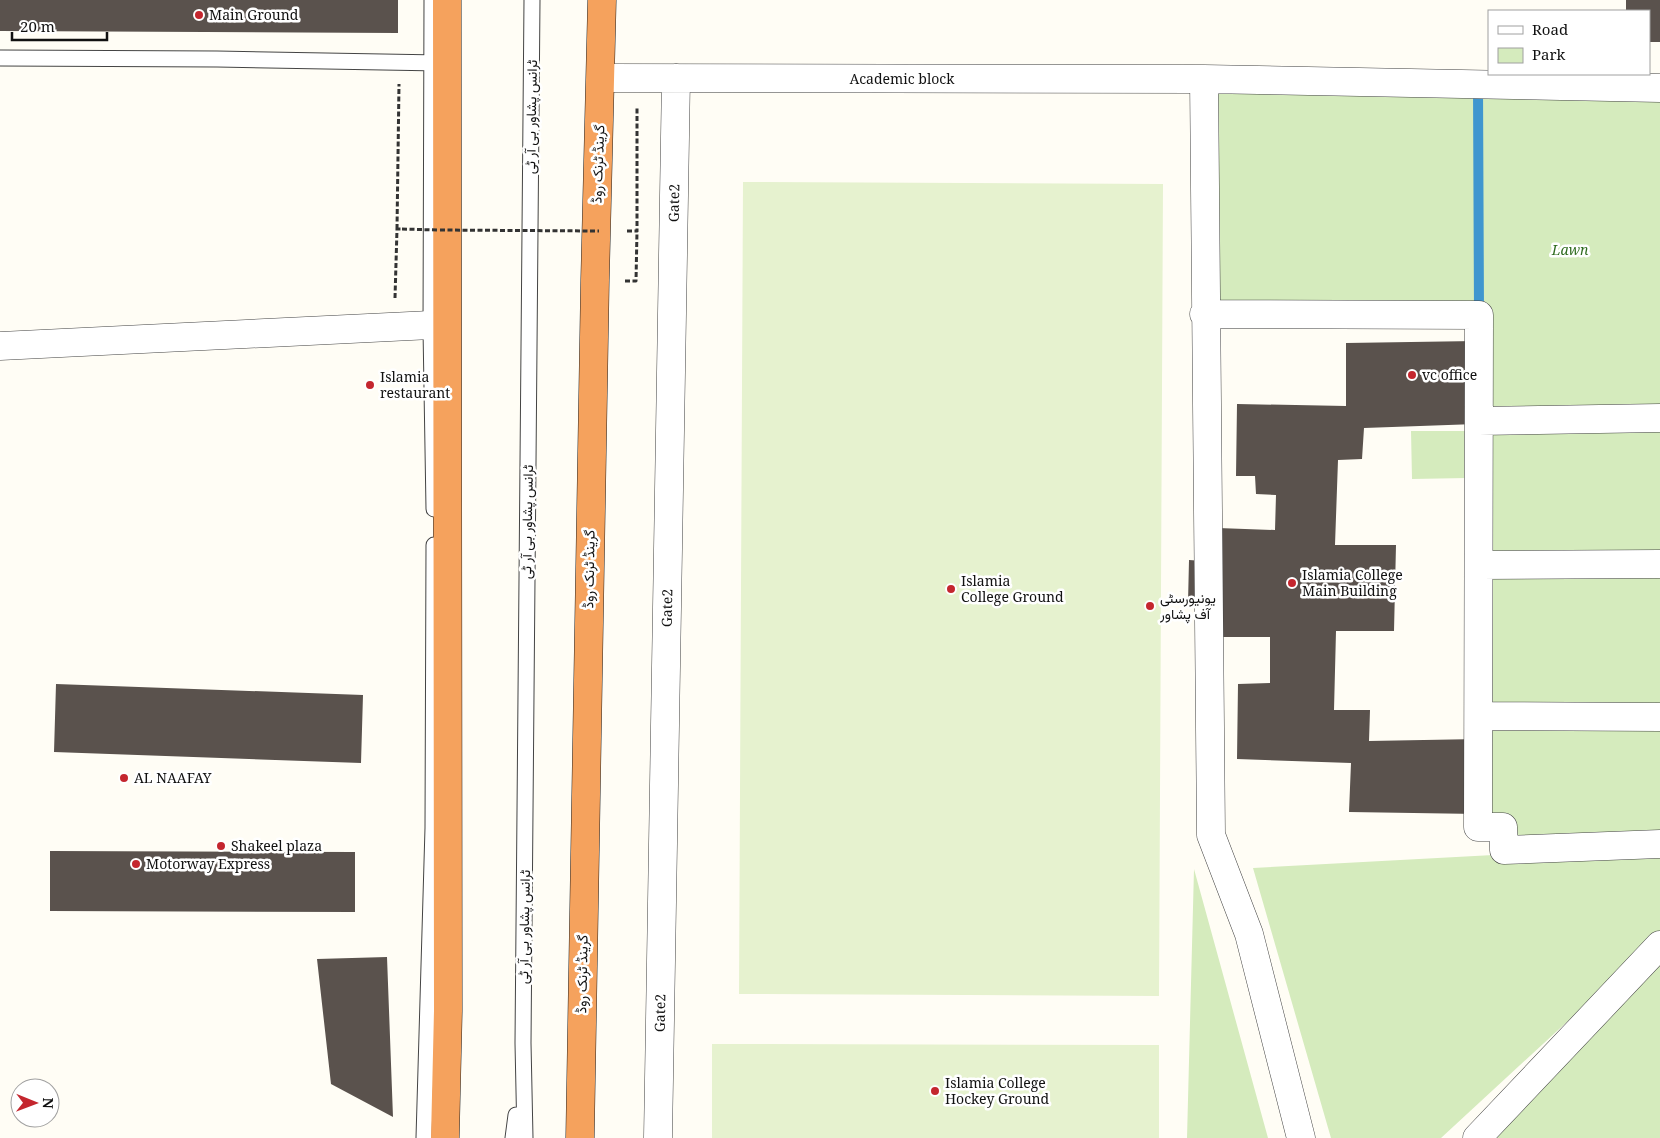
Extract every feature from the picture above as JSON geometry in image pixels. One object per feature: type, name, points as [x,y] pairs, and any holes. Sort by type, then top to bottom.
[{"type":"highway","points":[[445,1138],[448,1011],[439,63],[447,0]]},
{"type":"highway","name":"گرینڈ ٹرنک روڈ","points":[[580,1138],[594,280],[602,0]]},
{"type":"street","name":"Academic block","points":[[601,78],[1204,79],[1660,88]]},
{"type":"street","name":"Gate2","points":[[658,1138],[676,78]]},
{"type":"street","points":[[1204,79],[1204,314],[1211,836],[1249,934],[1301,1138]]},
{"type":"street","points":[[1204,314],[1479,315],[1478,827],[1503,828],[1504,850],[1660,844]]},
{"type":"street","points":[[0,346],[431,324]]},
{"type":"street","points":[[1479,421],[1660,418]]},
{"type":"street","points":[[1480,565],[1660,564]]},
{"type":"street","points":[[1479,716],[1660,716]]},
{"type":"street","points":[[1477,1138],[1660,945]]},
{"type":"lane","points":[[424,1138],[433,818],[435,497],[431,324],[439,63],[432,0]]},
{"type":"lane","name":"ٹرانس پشاور بی آر ٹی","points":[[522,1043],[532,0]]},
{"type":"lane","points":[[0,58],[399,61],[439,63]]},
{"type":"lane","points":[[514,1138],[522,1043]]},
{"type":"lane","points":[[522,1043],[524,1138]]},
{"type":"path","points":[[394,326],[399,61]]},
{"type":"path","points":[[636,281],[638,131]]},
{"type":"path","points":[[397,229],[608,231]]},
{"type":"path","points":[[618,231],[637,231]]},
{"type":"green space","name":"Lawn","points":[[1205,81],[1660,84],[1660,417],[1480,421],[1479,250],[1479,314],[1205,314]]},
{"type":"green space","name":"Islamia College Ground","points":[[743,182],[1163,184],[1159,996],[739,994]]},
{"type":"green space","points":[[1660,419],[1660,844],[1505,850],[1478,814],[1480,422]]},
{"type":"green space","points":[[1411,431],[1467,431],[1467,478],[1412,479]]},
{"type":"green space","points":[[1660,846],[1660,936],[1441,1138],[1331,1138],[1253,868]]},
{"type":"green space","points":[[1194,869],[1268,1138],[1187,1138]]},
{"type":"green space","points":[[1660,945],[1660,1138],[1475,1138]]},
{"type":"green space","name":"Islamia College Hockey Ground","points":[[712,1044],[1159,1045],[1159,1138],[712,1138]]},
{"type":"building","name":"Main Ground","points":[[0,0],[398,0],[398,33],[0,31]]},
{"type":"building","points":[[1626,0],[1660,0],[1660,42],[1650,42],[1650,10],[1626,10]]},
{"type":"building","name":"Islamia College Main Building","points":[[1476,341],[1476,424],[1364,428],[1362,459],[1338,460],[1335,545],[1396,545],[1394,631],[1336,631],[1334,710],[1370,710],[1369,741],[1479,739],[1478,814],[1349,812],[1351,763],[1237,759],[1238,684],[1270,683],[1270,637],[1217,637],[1218,604],[1188,603],[1189,560],[1218,562],[1218,528],[1275,530],[1276,495],[1256,494],[1255,476],[1236,476],[1237,404],[1346,406],[1346,343]]},
{"type":"building","points":[[56,684],[363,695],[361,763],[54,752]]},
{"type":"building","points":[[50,851],[355,852],[355,912],[50,911]]},
{"type":"building","points":[[387,957],[393,1117],[331,1084],[317,959]]},
{"type":"waterway","points":[[1478,86],[1479,314]]},
{"type":"place","name":"Main Ground","points":[[199,15]]},
{"type":"place","name":"vc office","points":[[1412,375]]},
{"type":"place","name":"Islamia restaurant","points":[[370,385]]},
{"type":"place","name":"Islamia College Main Building","points":[[1292,583]]},
{"type":"place","name":"Islamia College Ground","points":[[951,589]]},
{"type":"place","name":"یونیورسٹی آف پشاور","points":[[1150,606]]},
{"type":"place","name":"AL NAAFAY","points":[[124,778]]},
{"type":"place","name":"Shakeel plaza","points":[[221,846]]},
{"type":"place","name":"Motorway Express","points":[[136,864]]},
{"type":"place","name":"Islamia College Hockey Ground","points":[[935,1091]]}]
